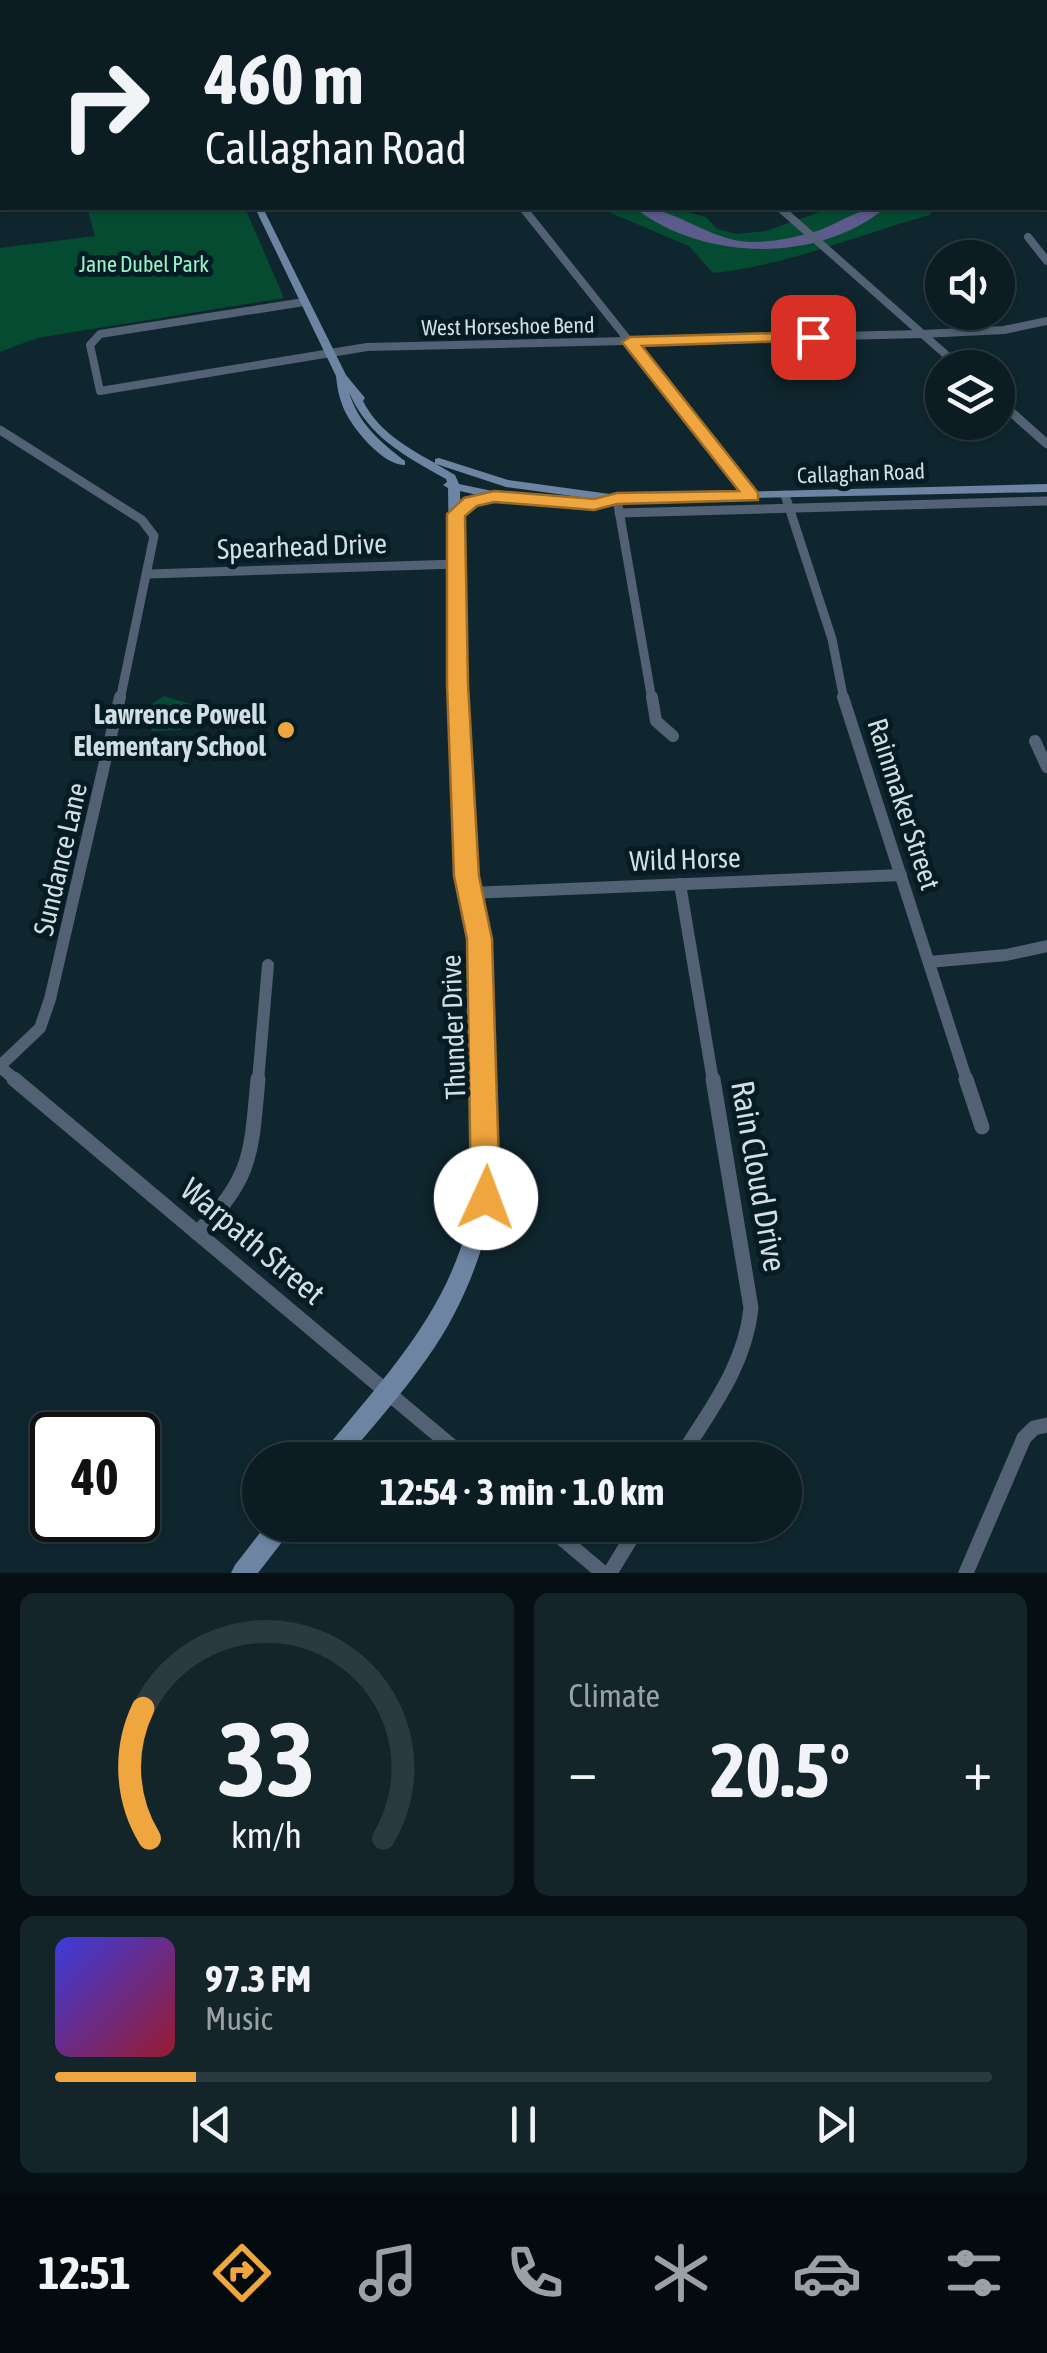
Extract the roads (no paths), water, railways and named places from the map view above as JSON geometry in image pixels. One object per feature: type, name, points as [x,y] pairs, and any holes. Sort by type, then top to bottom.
[{"type":"main road","name":"Callaghan Road","points":[[260,210],[342,376],[398,438],[447,465],[506,483],[614,503]]},
{"type":"main road","name":"Callaghan Road","points":[[342,376],[346,402],[372,441],[401,463],[454,487],[494,497],[566,504],[752,496],[787,502],[1047,488]]},
{"type":"main road","points":[[353,390],[359,408],[384,438],[418,462],[451,477],[454,487],[471,483],[614,503]]},
{"type":"main road","name":"Thunder Drive","points":[[346,1442],[422,1348],[447,1306],[468,1264],[486,1198],[479,939],[470,893],[458,684],[454,487]]},
{"type":"main road","points":[[456,514],[470,502],[494,497]]},
{"type":"main road","points":[[243,1573],[268,1542]]},
{"type":"street","points":[[525,210],[752,496]]},
{"type":"street","points":[[782,210],[941,350]]},
{"type":"street","points":[[1028,237],[1047,261]]},
{"type":"street","name":"West Horseshoe Bend","points":[[304,302],[108,332],[91,341],[100,391],[367,347],[923,334],[1004,330],[1047,320]]},
{"type":"street","points":[[1015,415],[1047,444]]},
{"type":"street","name":"Sundance Lane","points":[[0,430],[148,526],[154,536],[149,574],[50,999],[40,1028],[0,1066]]},
{"type":"street","name":"Callaghan Road","points":[[614,503],[1047,501]]},
{"type":"street","name":"Rainmaker Street","points":[[787,502],[832,639],[837,680],[982,1127]]},
{"type":"street","points":[[614,503],[656,721],[673,736]]},
{"type":"street","name":"Spearhead Drive","points":[[149,574],[457,564]]},
{"type":"street","points":[[1035,742],[1047,768]]},
{"type":"street","name":"Wild Horse","points":[[470,893],[901,875]]},
{"type":"street","name":"Rain Cloud Drive","points":[[680,884],[751,1308],[748,1340],[740,1361],[690,1442]]},
{"type":"street","points":[[930,962],[1006,955],[1047,946]]},
{"type":"street","points":[[197,1233],[226,1204],[246,1175],[268,965]]},
{"type":"street","name":"Warpath Street","points":[[0,1066],[446,1442]]},
{"type":"street","points":[[966,1573],[1024,1438],[1034,1428],[1047,1425]]},
{"type":"street","points":[[568,1542],[607,1573],[628,1542]]},
{"type":"waterway","points":[[646,210],[706,237],[747,247],[806,239],[874,210]]},
{"type":"place","name":"Lawrence Powell Elementary School","points":[[286,730]]},
{"type":"park label","name":"Jane Dubel Park","points":[[144,264]]}]
